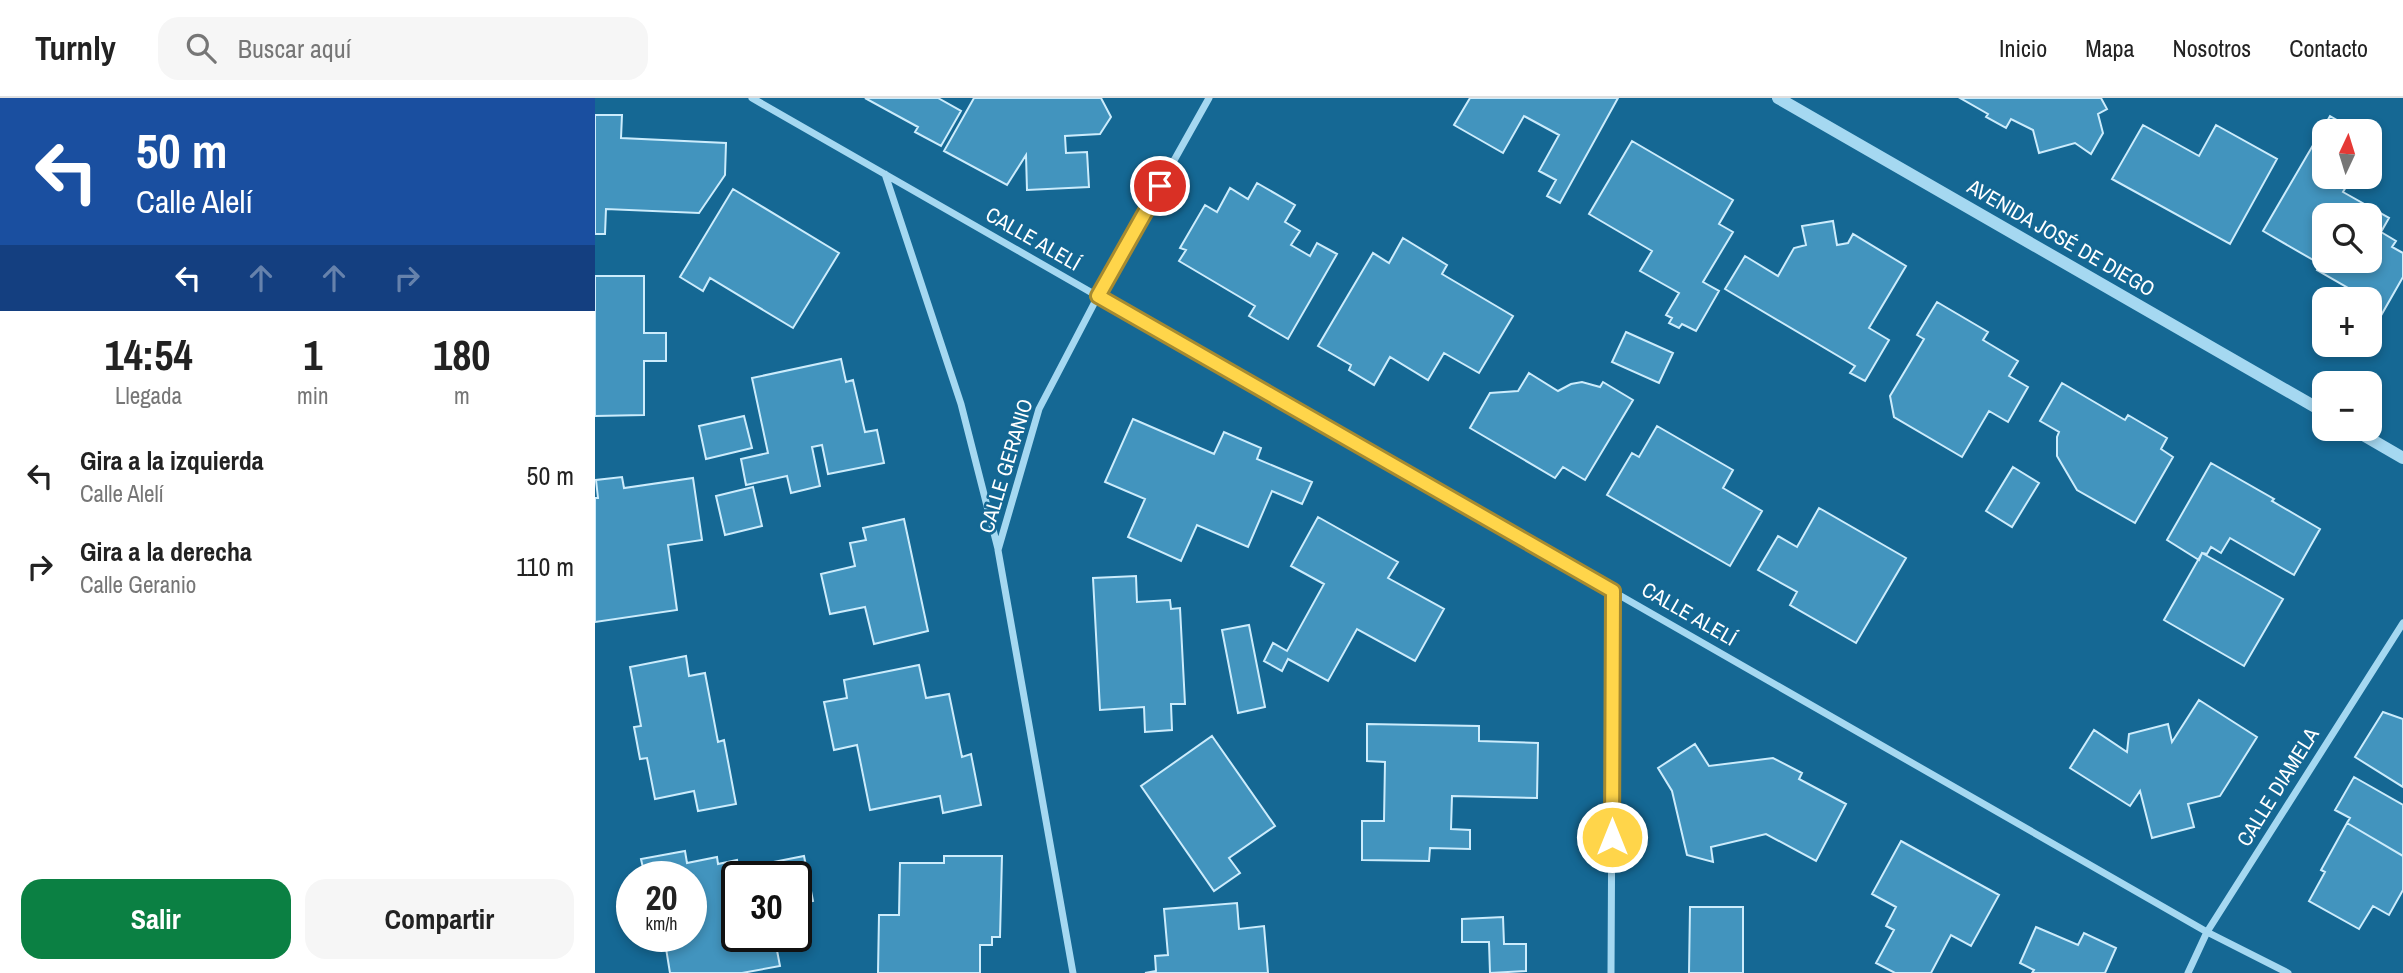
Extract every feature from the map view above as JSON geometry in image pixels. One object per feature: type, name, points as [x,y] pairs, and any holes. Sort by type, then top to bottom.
[{"type":"street","name":"CALLE ALELÍ","points":[[752,98],[2207,932],[2288,973]]},
{"type":"street","name":"CALLE GERANIO","points":[[998,550],[1039,409],[1098,296],[1209,98]]},
{"type":"street","name":"AVENIDA JOSÉ DE DIEGO","points":[[1778,98],[2312,405]]},
{"type":"street","name":"CALLE GERANIO","points":[[885,174],[961,404],[998,550],[1073,973]]},
{"type":"street","points":[[2374,441],[2403,457]]},
{"type":"street","points":[[1611,973],[1613,591]]},
{"type":"street","name":"CALLE DIAMELA","points":[[2188,973],[2207,932],[2403,623]]},
{"type":"building","points":[[865,98],[938,98],[961,111],[941,146],[915,132],[918,127]]},
{"type":"building","points":[[974,98],[1101,98],[1111,117],[1100,134],[1065,136],[1066,153],[1087,152],[1089,187],[1027,190],[1026,155],[1007,185],[944,151]]},
{"type":"building","points":[[1470,98],[1618,98],[1560,203],[1547,196],[1556,180],[1539,171],[1559,135],[1524,116],[1503,153],[1454,125]]},
{"type":"building","points":[[1960,98],[2101,98],[2107,109],[2098,114],[2103,133],[2091,154],[2075,143],[2039,153],[2033,130],[2011,119],[2006,128]]},
{"type":"building","points":[[595,115],[622,115],[621,138],[726,143],[725,175],[699,213],[606,209],[605,234],[595,234]]},
{"type":"building","points":[[2143,125],[2199,156],[2216,125],[2277,159],[2230,244],[2112,179]]},
{"type":"building","points":[[1632,141],[1733,200],[1719,224],[1733,232],[1703,282],[1719,291],[1696,331],[1682,324],[1679,328],[1669,323],[1672,318],[1666,315],[1679,293],[1640,271],[1652,251],[1589,214]]},
{"type":"building","points":[[2312,147],[2312,189],[2345,189],[2343,192],[2362,203],[2312,203],[2312,259],[2263,231]]},
{"type":"building","points":[[1257,183],[1295,205],[1285,222],[1300,231],[1291,245],[1310,256],[1317,243],[1337,254],[1288,339],[1249,316],[1255,306],[1179,261],[1186,250],[1180,248],[1205,205],[1217,212],[1230,188],[1248,199]]},
{"type":"building","points":[[733,189],[839,253],[793,328],[710,278],[703,291],[680,277]]},
{"type":"building","points":[[2382,214],[2389,218],[2382,230]]},
{"type":"building","points":[[1833,221],[1837,245],[1848,243],[1853,234],[1906,266],[1869,328],[1889,340],[1865,381],[1850,373],[1855,366],[1725,289],[1745,256],[1778,276],[1794,248],[1806,245],[1802,226]]},
{"type":"building","points":[[2382,233],[2396,241],[2392,247],[2403,253],[2403,277],[2382,314],[2382,287],[2346,287],[2322,273],[2382,273]]},
{"type":"building","points":[[1403,238],[1447,265],[1442,274],[1513,316],[1479,373],[1444,353],[1428,380],[1390,357],[1374,385],[1349,370],[1351,365],[1318,346],[1373,253],[1389,263]]},
{"type":"building","points":[[595,276],[644,276],[644,333],[666,333],[666,361],[644,361],[644,415],[595,416]]},
{"type":"building","points":[[1937,302],[1988,332],[1983,340],[2018,361],[2009,376],[2028,387],[2008,422],[1989,411],[1962,457],[1894,417],[1890,396],[1924,339],[1917,335]]},
{"type":"building","points":[[1626,332],[1673,353],[1659,383],[1612,362]]},
{"type":"building","points":[[841,359],[846,382],[853,380],[865,432],[877,430],[884,463],[828,474],[822,445],[812,447],[820,486],[791,493],[787,476],[746,485],[741,459],[768,453],[752,378]]},
{"type":"building","points":[[1529,373],[1558,391],[1582,382],[1600,387],[1603,382],[1633,400],[1585,480],[1563,467],[1555,478],[1470,428],[1490,393],[1518,391]]},
{"type":"building","points":[[2062,383],[2125,420],[2128,415],[2167,438],[2161,449],[2173,457],[2135,523],[2077,490],[2057,456],[2059,432],[2040,421]]},
{"type":"building","points":[[744,416],[752,448],[706,459],[699,426]]},
{"type":"building","points":[[1133,419],[1214,454],[1224,432],[1261,448],[1257,459],[1312,482],[1302,504],[1272,491],[1248,547],[1197,525],[1181,561],[1128,537],[1145,499],[1105,482]]},
{"type":"building","points":[[1657,426],[1733,470],[1723,488],[1762,511],[1730,566],[1607,495],[1632,453],[1639,457]]},
{"type":"building","points":[[2211,463],[2320,529],[2294,575],[2230,538],[2221,553],[2211,547],[2207,554],[2202,553],[2199,560],[2167,540]]},
{"type":"building","points":[[2013,467],[2039,483],[2012,527],[1986,511]]},
{"type":"building","points":[[622,477],[624,488],[693,478],[702,540],[668,545],[677,610],[595,622],[595,498],[598,498],[596,480]]},
{"type":"building","points":[[753,487],[762,526],[725,535],[716,496]]},
{"type":"building","points":[[1819,508],[1906,558],[1856,643],[1790,605],[1797,592],[1758,570],[1778,536],[1797,547]]},
{"type":"building","points":[[1318,517],[1398,562],[1388,578],[1444,609],[1415,661],[1357,629],[1328,681],[1288,659],[1282,671],[1264,661],[1273,643],[1287,651],[1324,584],[1291,566]]},
{"type":"building","points":[[904,519],[928,631],[874,644],[865,607],[830,614],[821,574],[855,566],[850,543],[866,540],[863,528]]},
{"type":"building","points":[[2202,553],[2283,599],[2244,666],[2164,620]]},
{"type":"building","points":[[1136,576],[1137,602],[1170,600],[1171,609],[1180,608],[1185,704],[1171,704],[1172,730],[1145,732],[1144,707],[1100,710],[1093,578]]},
{"type":"building","points":[[1249,625],[1265,707],[1238,713],[1222,630]]},
{"type":"building","points":[[686,656],[689,676],[705,673],[718,742],[724,740],[736,804],[698,811],[694,791],[655,799],[647,758],[640,759],[634,727],[641,726],[630,667]]},
{"type":"building","points":[[919,665],[926,698],[949,694],[962,757],[971,754],[981,805],[943,813],[940,796],[870,810],[857,745],[834,750],[824,702],[847,698],[844,680]]},
{"type":"building","points":[[2199,700],[2257,737],[2220,796],[2188,804],[2194,827],[2152,838],[2140,791],[2130,806],[2070,768],[2094,730],[2127,752],[2129,734],[2168,724],[2172,742]]},
{"type":"building","points":[[2383,712],[2403,719],[2403,787],[2355,757]]},
{"type":"building","points":[[1367,724],[1479,726],[1479,741],[1538,743],[1537,798],[1452,796],[1451,829],[1470,830],[1470,849],[1430,848],[1429,861],[1362,860],[1362,821],[1384,821],[1385,762],[1367,761]]},
{"type":"building","points":[[1212,736],[1275,826],[1229,858],[1240,873],[1214,891],[1141,786]]},
{"type":"building","points":[[1695,744],[1709,766],[1773,758],[1802,773],[1799,779],[1846,804],[1816,861],[1766,834],[1711,847],[1713,862],[1687,855],[1672,791],[1658,768]]},
{"type":"building","points":[[2354,777],[2403,805],[2403,856],[2347,823],[2350,818],[2335,810]]},
{"type":"building","points":[[2347,823],[2403,856],[2403,890],[2389,915],[2373,906],[2359,929],[2309,901],[2325,872],[2321,870]]},
{"type":"building","points":[[1901,841],[1999,895],[1971,946],[1951,935],[1931,973],[1895,973],[1876,963],[1894,930],[1886,926],[1896,907],[1872,894]]},
{"type":"building","points":[[685,851],[687,861],[641,861]]},
{"type":"building","points":[[804,856],[805,861],[778,861]]},
{"type":"building","points":[[944,856],[1002,856],[1000,937],[992,937],[992,945],[980,945],[980,973],[878,973],[879,915],[899,915],[900,863],[944,863]]},
{"type":"building","points":[[717,857],[718,864],[721,863],[721,952],[777,952],[780,966],[742,973],[670,973],[667,952],[707,952],[707,861],[697,861]]},
{"type":"building","points":[[1237,903],[1239,929],[1264,926],[1268,973],[1145,973],[1156,971],[1155,956],[1168,955],[1164,909]]},
{"type":"building","points":[[1690,907],[1743,907],[1743,973],[1689,973]]},
{"type":"building","points":[[1503,917],[1504,944],[1526,944],[1526,971],[1490,973],[1489,942],[1462,942],[1462,919]]},
{"type":"building","points":[[2036,927],[2078,945],[2084,933],[2116,948],[2105,973],[2032,973],[2034,970],[2020,963]]},
{"type":"route","points":[[1160,186],[1098,296],[1613,591],[1612,837]]}]
